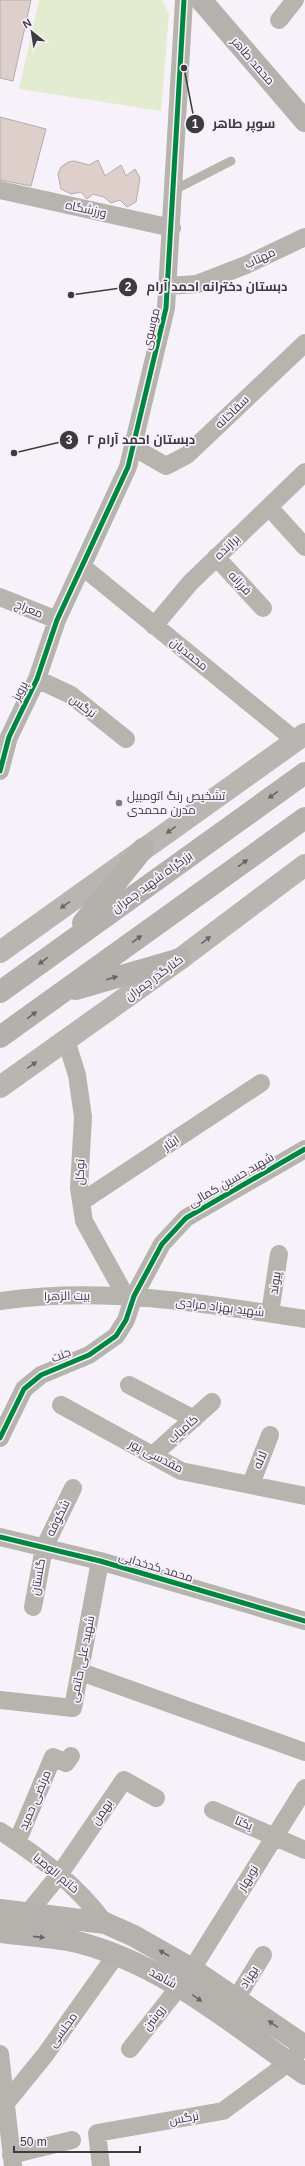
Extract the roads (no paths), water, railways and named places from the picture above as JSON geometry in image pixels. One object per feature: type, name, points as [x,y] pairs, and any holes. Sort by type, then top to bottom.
[{"type":"highway","name":"بزرگراه شهید چمران","points":[[0,992],[305,773]]},
{"type":"highway","points":[[0,1037],[305,818]]},
{"type":"highway","points":[[63,947],[143,849]]},
{"type":"highway","points":[[62,993],[180,959]]},
{"type":"main road","name":"محمد طاهر","points":[[202,0],[305,121]]},
{"type":"main road","points":[[0,952],[300,737]]},
{"type":"main road","name":"کنارگذر چمران","points":[[0,1087],[303,870]]},
{"type":"main road","name":"شاهد","points":[[0,1910],[105,1923],[134,1936],[192,1969],[305,2045]]},
{"type":"main road","name":"شاهد","points":[[0,1932],[63,1939],[131,1960],[179,1987],[297,2069]]},
{"type":"street","name":"موسوی","points":[[57,620],[83,567],[128,467],[166,308],[172,228],[184,0]]},
{"type":"street","points":[[279,20],[295,0]]},
{"type":"street","name":"ورزشگاه","points":[[0,190],[172,228]]},
{"type":"street","name":"مهتاب","points":[[168,286],[198,284],[246,265],[305,237]]},
{"type":"street","name":"سقاخانه","points":[[132,448],[166,466],[187,456],[305,343]]},
{"type":"street","name":"برازنده","points":[[154,626],[190,583],[305,472]]},
{"type":"street","points":[[268,507],[305,547]]},
{"type":"street","name":"فرزانه","points":[[216,557],[263,608]]},
{"type":"street","name":"محمدیان","points":[[83,567],[154,626],[300,737]]},
{"type":"street","name":"معراج","points":[[0,597],[57,620]]},
{"type":"street","name":"پرویز","points":[[0,771],[9,736],[37,680],[57,620]]},
{"type":"street","name":"نرگس","points":[[37,680],[71,695],[126,739]]},
{"type":"street","name":"توکل","points":[[66,1040],[77,1075],[82,1117],[79,1188],[84,1221],[130,1295]]},
{"type":"street","name":"ایثار","points":[[81,1202],[261,1083]]},
{"type":"street","name":"شهید حسین کمالی","points":[[130,1295],[162,1244],[186,1218],[305,1149]]},
{"type":"street","name":"پیوند","points":[[270,1313],[279,1254]]},
{"type":"street","name":"بیت الزهرا","points":[[0,1301],[24,1298],[130,1295]]},
{"type":"street","name":"شهید بهزاد مرادی","points":[[130,1295],[305,1319]]},
{"type":"street","name":"جنت","points":[[0,1438],[7,1405],[24,1389],[40,1375],[89,1355],[116,1336],[126,1320],[130,1295]]},
{"type":"street","points":[[129,1385],[194,1419]]},
{"type":"street","name":"کامیاب","points":[[153,1455],[212,1402]]},
{"type":"street","name":"مقدسی پور","points":[[62,1405],[181,1471],[305,1496]]},
{"type":"street","name":"لاله","points":[[250,1484],[270,1435]]},
{"type":"street","name":"شکوفه","points":[[44,1548],[73,1488]]},
{"type":"street","name":"محمد کدخدایی","points":[[0,1537],[100,1561],[305,1621]]},
{"type":"street","name":"گلستان","points":[[33,1607],[44,1548]]},
{"type":"street","name":"شهید علی حاتمی","points":[[0,1700],[73,1708],[81,1672],[100,1561]]},
{"type":"street","points":[[81,1672],[305,1752]]},
{"type":"street","name":"مرتضی حمید","points":[[17,1842],[52,1757],[66,1763],[71,1756]]},
{"type":"street","name":"بهمن","points":[[59,1875],[124,1780],[156,1798]]},
{"type":"street","name":"نوبهار","points":[[192,1969],[305,1788]]},
{"type":"street","name":"یکتا","points":[[213,1810],[305,1850]]},
{"type":"street","name":"خاتم الوصیا","points":[[0,1831],[17,1842],[59,1875],[89,1901],[105,1923]]},
{"type":"street","points":[[28,1913],[59,1875]]},
{"type":"street","name":"مجلسی","points":[[6,2103],[45,2055],[116,1955]]},
{"type":"street","name":"بهزاد","points":[[236,1998],[263,1955]]},
{"type":"street","name":"روشن","points":[[130,2049],[179,1987]]},
{"type":"street","points":[[297,2069],[305,2045]]},
{"type":"street","points":[[0,2054],[12,2160],[72,2140]]},
{"type":"street","name":"نرگس","points":[[101,2166],[97,2133],[223,2111],[297,2069]]},
{"type":"lane","points":[[174,190],[231,161]]},
{"type":"place","name":"سوپر طاهر","points":[[184,68]]},
{"type":"place","name":"دبستان دخترانه احمد آرام","points":[[71,295]]},
{"type":"place","name":"دبستان احمد آرام ۲","points":[[14,453]]},
{"type":"place","name":"تشخیص رنگ اتومبیل مدرن محمدی","points":[[119,803]]}]
